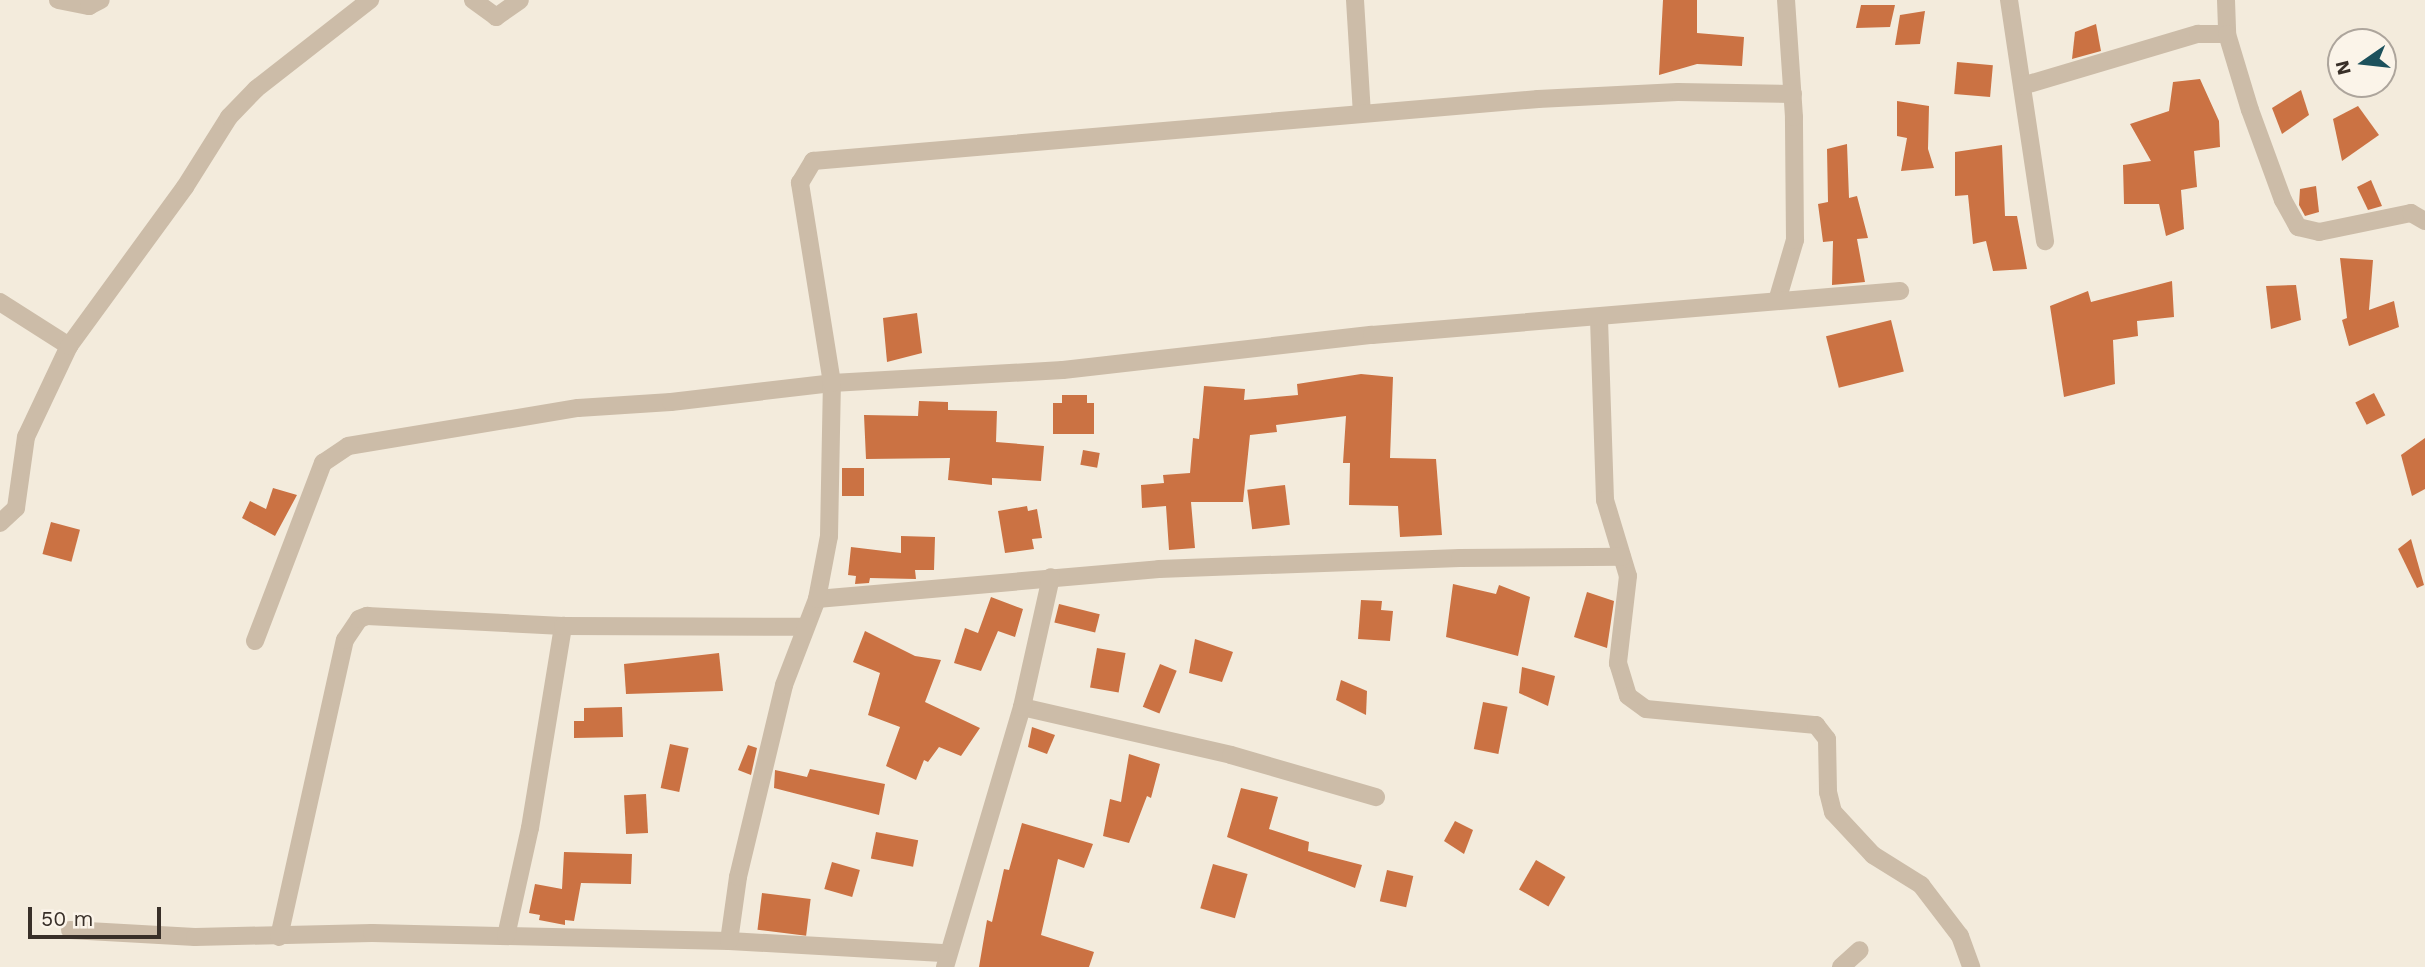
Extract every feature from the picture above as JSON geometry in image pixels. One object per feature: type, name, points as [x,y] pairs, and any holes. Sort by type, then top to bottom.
[{"type":"street","points":[[58,0],[89,6],[101,0]]},
{"type":"street","points":[[0,523],[16,508],[26,437],[69,345],[240,104],[370,0]]},
{"type":"street","points":[[473,0],[496,17],[520,0]]},
{"type":"street","points":[[1354,0],[1362,113]]},
{"type":"street","points":[[1777,301],[1794,255],[1793,94],[1786,0]]},
{"type":"street","points":[[2009,0],[2045,241]]},
{"type":"street","points":[[2226,0],[2227,34],[2250,110],[2283,200],[2298,227],[2319,232],[2411,213],[2425,221]]},
{"type":"street","points":[[2022,86],[2198,34],[2227,34]]},
{"type":"street","points":[[729,941],[738,877],[771,738],[804,627],[817,599],[830,536],[832,383],[800,183],[806,168],[820,157],[1362,113],[1678,92],[1793,94]]},
{"type":"street","points":[[255,641],[315,482],[333,452],[447,427],[578,408],[671,402],[832,383],[1063,370],[1372,335],[1599,319],[1900,292]]},
{"type":"street","points":[[0,302],[69,345]]},
{"type":"street","points":[[1599,319],[1605,500],[1622,557],[1629,595],[1618,663],[1628,696],[1646,709],[1816,725],[1826,739],[1828,792],[1833,812],[1873,855],[1921,885],[1960,936],[1971,967]]},
{"type":"street","points":[[817,599],[1051,577],[1434,558],[1622,557]]},
{"type":"street","points":[[70,930],[279,937],[372,933],[729,941],[946,960],[1022,707],[1051,577]]},
{"type":"street","points":[[279,937],[324,725],[352,625],[367,615],[563,626],[804,627]]},
{"type":"street","points":[[506,936],[530,828],[563,626]]},
{"type":"street","points":[[1022,707],[1231,755],[1376,797]]},
{"type":"street","points":[[1841,967],[1860,950]]},
{"type":"building","points":[[1663,0],[1697,0],[1697,33],[1744,37],[1742,66],[1697,64],[1659,75]]},
{"type":"building","points":[[1861,5],[1895,5],[1890,27],[1856,28]]},
{"type":"building","points":[[1925,11],[1920,44],[1895,45],[1900,15]]},
{"type":"building","points":[[2096,24],[2101,51],[2072,59],[2075,32]]},
{"type":"building","points":[[1957,62],[1993,65],[1990,97],[1954,94]]},
{"type":"building","points":[[2200,79],[2219,121],[2220,147],[2194,151],[2197,187],[2181,190],[2184,229],[2166,236],[2159,204],[2124,204],[2123,165],[2151,161],[2130,124],[2169,111],[2173,82]]},
{"type":"building","points":[[2301,90],[2309,115],[2282,134],[2272,108]]},
{"type":"building","points":[[1897,101],[1929,106],[1928,149],[1934,168],[1901,171],[1907,138],[1897,136]]},
{"type":"building","points":[[2358,106],[2379,135],[2342,161],[2333,119]]},
{"type":"building","points":[[1847,144],[1849,198],[1857,196],[1868,238],[1857,239],[1865,282],[1832,285],[1833,241],[1823,242],[1818,204],[1828,202],[1827,149]]},
{"type":"building","points":[[2002,145],[2005,216],[2017,216],[2027,269],[1993,271],[1986,241],[1973,244],[1968,195],[1955,196],[1955,152]]},
{"type":"building","points":[[2371,180],[2382,206],[2368,210],[2357,187]]},
{"type":"building","points":[[2316,186],[2319,212],[2305,216],[2299,205],[2300,189]]},
{"type":"building","points":[[2340,258],[2373,260],[2369,310],[2394,301],[2399,327],[2349,346],[2342,320],[2347,318]]},
{"type":"building","points":[[2172,281],[2174,317],[2137,321],[2138,336],[2113,340],[2115,384],[2064,397],[2050,306],[2088,291],[2091,302]]},
{"type":"building","points":[[2296,285],[2301,320],[2271,329],[2266,286]]},
{"type":"building","points":[[917,313],[922,353],[887,362],[883,318]]},
{"type":"building","points":[[1891,320],[1904,371],[1839,388],[1826,336]]},
{"type":"building","points":[[1361,374],[1393,377],[1390,458],[1436,459],[1442,535],[1400,537],[1398,506],[1349,505],[1350,463],[1343,463],[1346,416],[1276,425],[1277,432],[1250,435],[1243,502],[1191,502],[1195,548],[1169,550],[1166,506],[1142,508],[1141,485],[1164,483],[1163,475],[1190,473],[1193,438],[1199,439],[1204,386],[1245,389],[1244,400],[1298,395],[1297,384]]},
{"type":"building","points":[[2374,393],[2385,415],[2367,425],[2355,403]]},
{"type":"building","points":[[1062,395],[1087,395],[1087,403],[1094,403],[1094,434],[1053,434],[1053,403],[1062,403]]},
{"type":"building","points":[[919,401],[948,402],[948,410],[997,411],[996,442],[1044,446],[1041,481],[992,478],[992,485],[948,480],[950,458],[866,459],[864,415],[918,416]]},
{"type":"building","points":[[2425,438],[2425,489],[2412,496],[2401,455]]},
{"type":"building","points":[[1083,450],[1100,453],[1097,468],[1080,465]]},
{"type":"building","points":[[842,468],[864,468],[864,496],[842,496]]},
{"type":"building","points":[[1285,485],[1290,525],[1252,529],[1247,490]]},
{"type":"building","points":[[273,488],[297,495],[275,536],[242,518],[250,501],[266,509]]},
{"type":"building","points":[[1027,506],[1028,511],[1037,509],[1042,538],[1032,539],[1034,549],[1005,553],[998,511]]},
{"type":"building","points":[[51,522],[80,530],[71,562],[42,554]]},
{"type":"building","points":[[901,536],[935,537],[934,570],[915,570],[916,579],[870,578],[869,583],[855,584],[856,576],[848,575],[851,547],[901,553]]},
{"type":"building","points":[[2411,539],[2424,585],[2417,588],[2398,549]]},
{"type":"building","points":[[1453,584],[1496,594],[1499,585],[1530,597],[1518,656],[1446,637]]},
{"type":"building","points":[[1587,592],[1614,601],[1607,648],[1574,637]]},
{"type":"building","points":[[991,597],[1023,609],[1015,637],[998,631],[981,671],[954,663],[965,628],[978,633]]},
{"type":"building","points":[[1361,600],[1382,601],[1381,610],[1393,611],[1390,641],[1358,639]]},
{"type":"building","points":[[1059,604],[1100,614],[1095,633],[1054,622]]},
{"type":"building","points":[[865,631],[915,656],[941,660],[925,702],[980,728],[961,756],[939,747],[928,762],[924,760],[916,780],[886,766],[900,727],[868,715],[880,673],[853,662]]},
{"type":"building","points":[[1195,639],[1233,652],[1222,682],[1189,673]]},
{"type":"building","points":[[1097,648],[1126,653],[1119,692],[1090,687]]},
{"type":"building","points":[[719,653],[723,691],[626,694],[624,664]]},
{"type":"building","points":[[1160,664],[1177,671],[1159,713],[1143,707]]},
{"type":"building","points":[[1522,667],[1555,676],[1548,706],[1519,693]]},
{"type":"building","points":[[1341,680],[1367,691],[1366,715],[1336,700]]},
{"type":"building","points":[[1483,702],[1508,707],[1498,754],[1474,749]]},
{"type":"building","points":[[622,707],[623,737],[574,738],[574,721],[584,721],[584,708]]},
{"type":"building","points":[[1032,727],[1055,735],[1047,754],[1028,747]]},
{"type":"building","points":[[670,744],[689,748],[679,792],[661,788]]},
{"type":"building","points":[[748,745],[757,748],[751,775],[738,770]]},
{"type":"building","points":[[1129,754],[1160,764],[1151,798],[1147,796],[1129,843],[1103,836],[1110,799],[1121,802]]},
{"type":"building","points":[[810,769],[885,784],[879,815],[774,788],[775,770],[807,777]]},
{"type":"building","points":[[1241,788],[1278,797],[1269,829],[1309,842],[1308,851],[1362,865],[1355,888],[1227,837]]},
{"type":"building","points":[[646,794],[648,833],[626,834],[624,795]]},
{"type":"building","points":[[1455,821],[1473,830],[1464,854],[1444,841]]},
{"type":"building","points":[[1022,823],[1093,844],[1084,868],[1058,859],[1041,935],[1094,952],[1089,967],[979,967],[987,920],[992,922],[1004,869],[1009,870]]},
{"type":"building","points":[[876,832],[918,840],[913,867],[871,859]]},
{"type":"building","points":[[564,852],[632,854],[631,884],[581,883],[574,921],[565,920],[565,925],[539,920],[540,915],[529,913],[535,884],[562,889]]},
{"type":"building","points":[[1536,860],[1565,877],[1548,906],[1519,889]]},
{"type":"building","points":[[832,862],[860,870],[852,897],[824,889]]},
{"type":"building","points":[[1213,864],[1248,874],[1235,918],[1200,908]]},
{"type":"building","points":[[1387,870],[1413,876],[1406,907],[1380,901]]},
{"type":"building","points":[[762,893],[811,899],[806,936],[757,930]]}]
